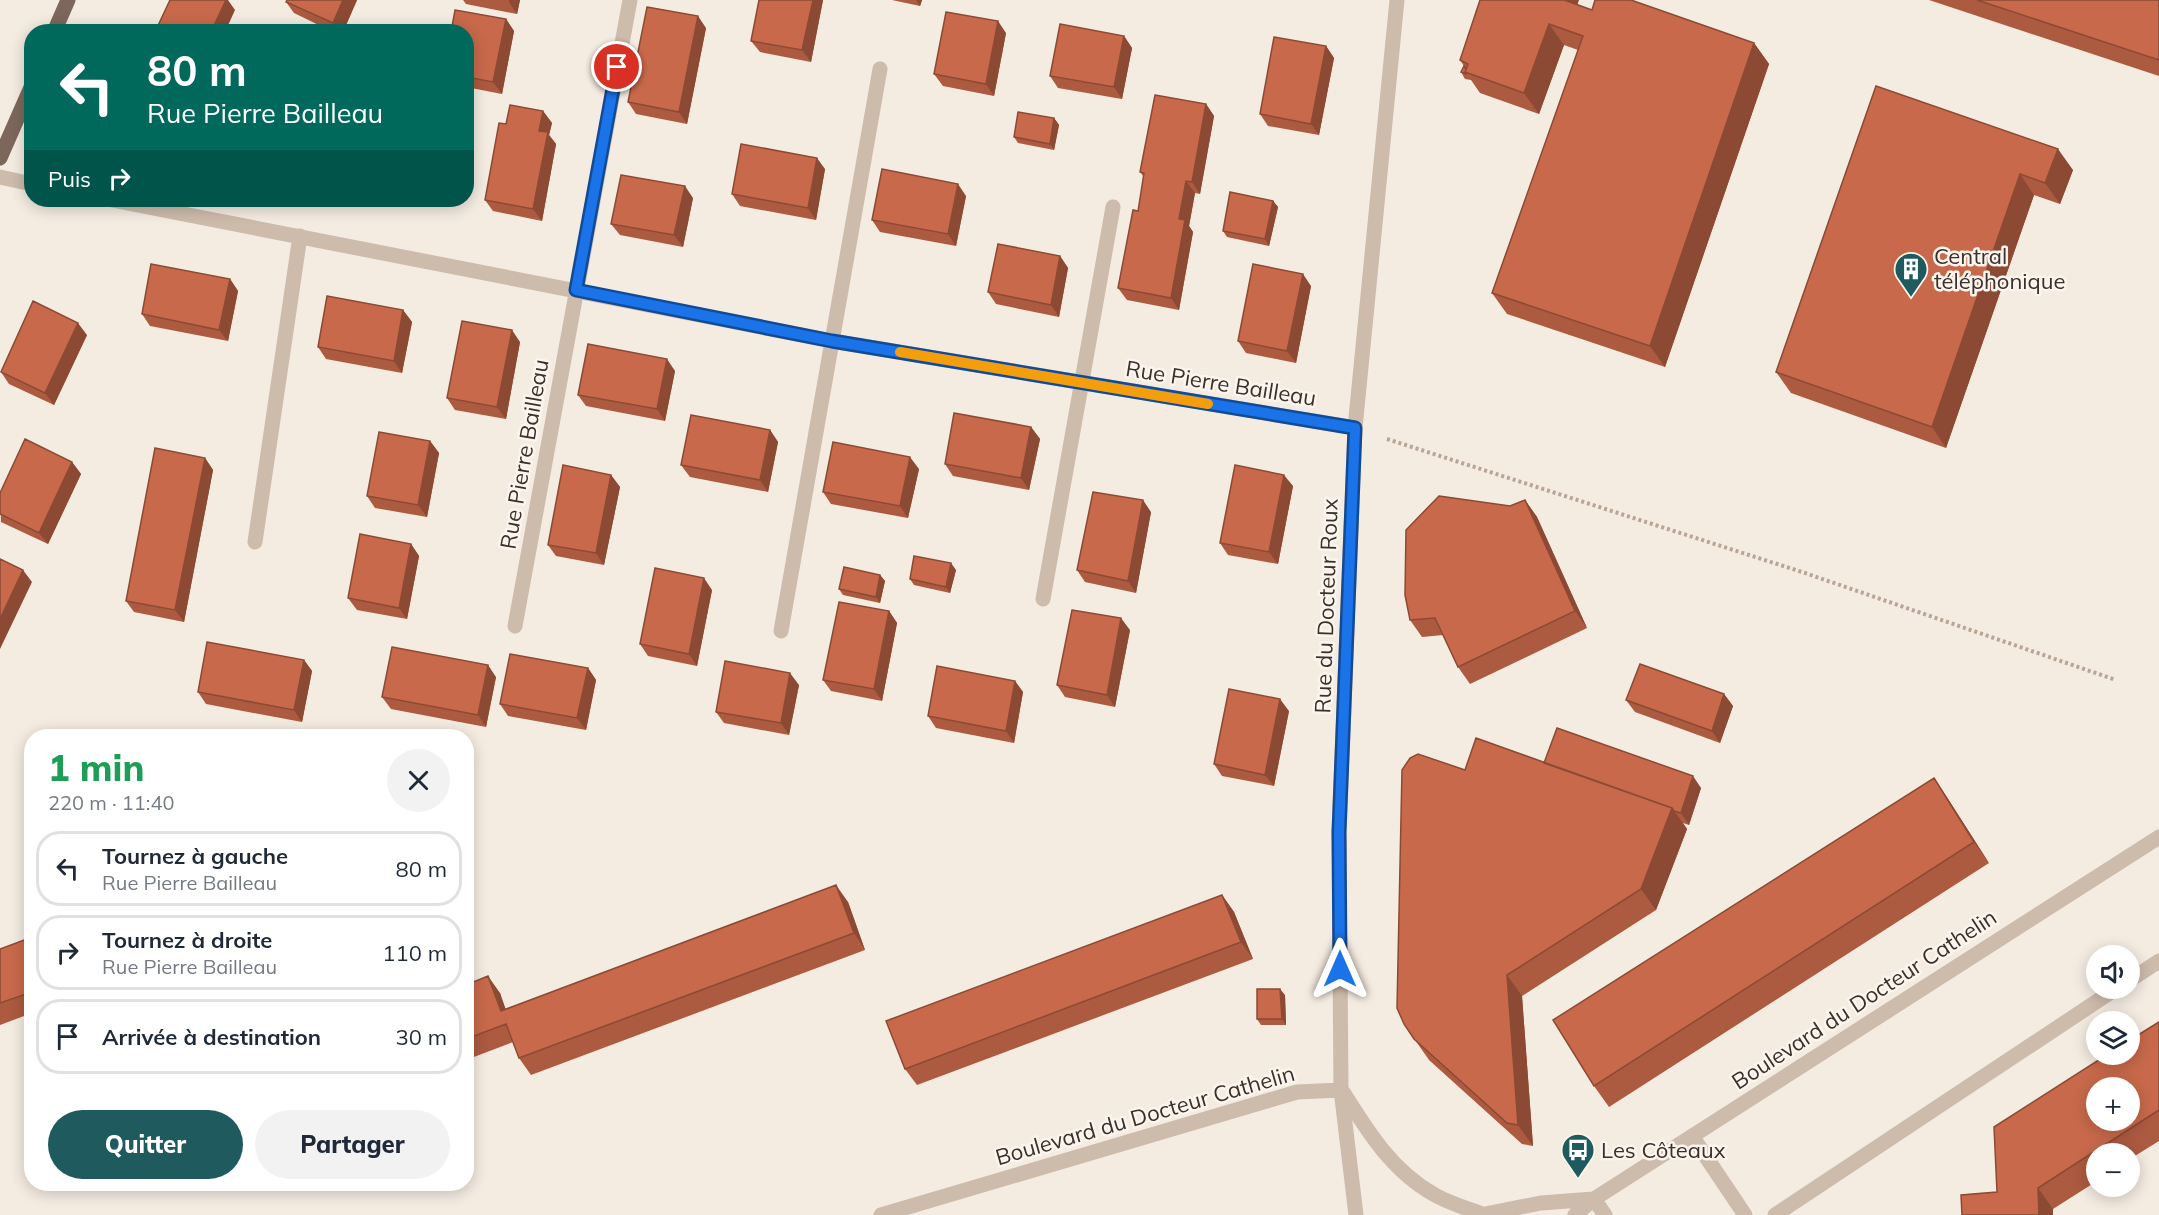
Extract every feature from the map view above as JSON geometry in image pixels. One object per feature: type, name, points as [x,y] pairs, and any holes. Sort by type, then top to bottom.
[{"type":"main road","points":[[58,24],[68,0]]},
{"type":"main road","points":[[0,158],[24,103]]},
{"type":"street","name":"Rue Pierre Bailleau","points":[[515,626],[630,0]]},
{"type":"street","name":"Rue du Docteur Roux","points":[[1356,1215],[1341,1090],[1339,832],[1355,428],[1397,0]]},
{"type":"street","points":[[781,631],[880,69]]},
{"type":"street","points":[[0,177],[24,182]]},
{"type":"street","name":"Rue Pierre Bailleau","points":[[149,207],[832,341],[1355,428]]},
{"type":"street","points":[[1043,598],[1113,207]]},
{"type":"street","points":[[255,542],[300,236]]},
{"type":"street","name":"Boulevard du Docteur Cathelin","points":[[1575,1215],[1594,1199],[2159,837]]},
{"type":"street","points":[[2140,973],[2159,961]]},
{"type":"street","points":[[1775,1215],[2100,999]]},
{"type":"street","name":"Boulevard du Docteur Cathelin","points":[[881,1215],[1297,1092],[1341,1090],[1392,1164],[1434,1194],[1481,1215],[1541,1203],[1594,1199]]},
{"type":"street","points":[[1692,1136],[1745,1215]]},
{"type":"street","points":[[1594,1199],[1605,1215]]},
{"type":"path","points":[[1355,428],[1802,572],[2116,680]]},
{"type":"building","points":[[170,0],[226,0],[215,24],[159,24]]},
{"type":"building","points":[[287,0],[343,0],[333,23],[286,2]]},
{"type":"building","points":[[759,0],[813,0],[802,50],[751,41]]},
{"type":"building","points":[[1480,0],[1564,0],[1592,10],[1595,0],[1631,0],[1754,43],[1650,346],[1492,293],[1583,36],[1549,24],[1524,93],[1465,72],[1468,64],[1460,60]]},
{"type":"building","points":[[1977,0],[2159,0],[2159,60]]},
{"type":"building","points":[[647,7],[698,16],[679,112],[628,102]]},
{"type":"building","points":[[455,10],[506,19],[493,82],[474,78],[474,24],[452,24]]},
{"type":"building","points":[[946,12],[998,21],[986,84],[934,74]]},
{"type":"building","points":[[1060,24],[1124,36],[1114,87],[1050,76]]},
{"type":"building","points":[[1274,37],[1326,46],[1311,124],[1260,114]]},
{"type":"building","name":"Central téléphonique","points":[[1876,86],[2058,149],[2045,183],[2020,174],[1932,427],[1776,372]]},
{"type":"building","points":[[1155,95],[1206,104],[1192,182],[1186,181],[1179,219],[1185,220],[1171,298],[1118,288],[1133,210],[1138,211],[1144,173],[1140,172]]},
{"type":"building","points":[[510,105],[543,111],[539,131],[548,132],[533,209],[485,200],[499,123],[506,124]]},
{"type":"building","points":[[1018,112],[1054,118],[1050,144],[1014,137]]},
{"type":"building","points":[[741,144],[817,158],[808,208],[732,194]]},
{"type":"building","points":[[882,169],[958,184],[948,234],[872,220]]},
{"type":"building","points":[[621,175],[685,186],[674,235],[611,224]]},
{"type":"building","points":[[1230,192],[1273,201],[1265,239],[1223,231]]},
{"type":"building","points":[[998,244],[1060,256],[1051,305],[988,292]]},
{"type":"building","points":[[151,264],[230,279],[219,330],[142,314]]},
{"type":"building","points":[[1253,264],[1303,274],[1287,351],[1238,341]]},
{"type":"building","points":[[327,296],[403,310],[394,361],[318,347]]},
{"type":"building","points":[[33,301],[78,323],[45,393],[1,372]]},
{"type":"building","points":[[462,321],[512,330],[497,407],[447,398]]},
{"type":"building","points":[[588,344],[667,359],[657,409],[578,395]]},
{"type":"building","points":[[954,413],[1031,427],[1021,478],[945,464]]},
{"type":"building","points":[[691,415],[770,430],[760,480],[681,465]]},
{"type":"building","points":[[379,432],[430,441],[418,505],[367,496]]},
{"type":"building","points":[[25,439],[72,462],[39,533],[0,514],[0,493]]},
{"type":"building","points":[[833,442],[910,457],[900,506],[823,492]]},
{"type":"building","points":[[155,448],[205,458],[175,610],[126,601]]},
{"type":"building","points":[[563,465],[611,475],[596,553],[548,545]]},
{"type":"building","points":[[1235,465],[1284,475],[1269,552],[1220,543]]},
{"type":"building","points":[[1093,492],[1143,500],[1128,581],[1077,570]]},
{"type":"building","points":[[1439,496],[1510,506],[1525,500],[1575,611],[1458,667],[1435,618],[1410,620],[1405,595],[1406,530]]},
{"type":"building","points":[[360,534],[411,544],[399,608],[348,598]]},
{"type":"building","points":[[914,556],[951,563],[946,587],[910,579]]},
{"type":"building","points":[[0,559],[23,570],[0,619]]},
{"type":"building","points":[[844,567],[880,575],[876,597],[839,589]]},
{"type":"building","points":[[655,568],[704,578],[689,654],[640,644]]},
{"type":"building","points":[[839,602],[889,611],[874,689],[823,680]]},
{"type":"building","points":[[1072,610],[1121,618],[1107,695],[1057,685]]},
{"type":"building","points":[[207,642],[304,660],[294,710],[198,692]]},
{"type":"building","points":[[392,647],[488,665],[478,715],[382,697]]},
{"type":"building","points":[[510,654],[588,668],[577,718],[500,704]]},
{"type":"building","points":[[725,661],[790,673],[781,723],[716,712]]},
{"type":"building","points":[[1640,664],[1724,694],[1712,731],[1626,700]]},
{"type":"building","points":[[937,666],[1015,681],[1006,731],[928,716]]},
{"type":"building","points":[[1229,689],[1280,699],[1265,775],[1214,764]]},
{"type":"building","points":[[1557,728],[1693,776],[1681,813],[1544,763]]},
{"type":"building","points":[[1476,738],[1672,808],[1641,889],[1507,975],[1518,1125],[1507,1123],[1414,1039],[1397,1008],[1402,770],[1410,758],[1418,754],[1465,770]]},
{"type":"building","points":[[1934,778],[1974,842],[1594,1086],[1553,1020]]},
{"type":"building","points":[[836,885],[854,933],[519,1058],[506,1024],[474,1036],[474,982],[488,976],[501,1011]]},
{"type":"building","points":[[1222,895],[1241,942],[905,1069],[886,1021]]},
{"type":"building","points":[[24,940],[24,995],[0,1003],[0,949]]},
{"type":"building","points":[[1257,989],[1280,989],[1282,1019],[1257,1019]]},
{"type":"building","points":[[2159,1022],[2159,1110],[2140,1122],[2140,1077],[2086,1077],[2086,1131],[2126,1131],[2108,1143],[2086,1143],[2086,1157],[2038,1188],[2039,1215],[1962,1215],[1961,1195],[1997,1192],[1994,1127],[2091,1065],[2140,1065],[2140,1034]]},
{"type":"slow traffic","points":[[900,352],[1208,404]]},
{"type":"place","name":"Central téléphonique","points":[[1911,298]]},
{"type":"place","name":"Les Côteaux","points":[[1578,1179]]},
{"type":"route","points":[[617,67],[576,290],[832,341],[1355,428],[1339,832],[1340,969]]}]
